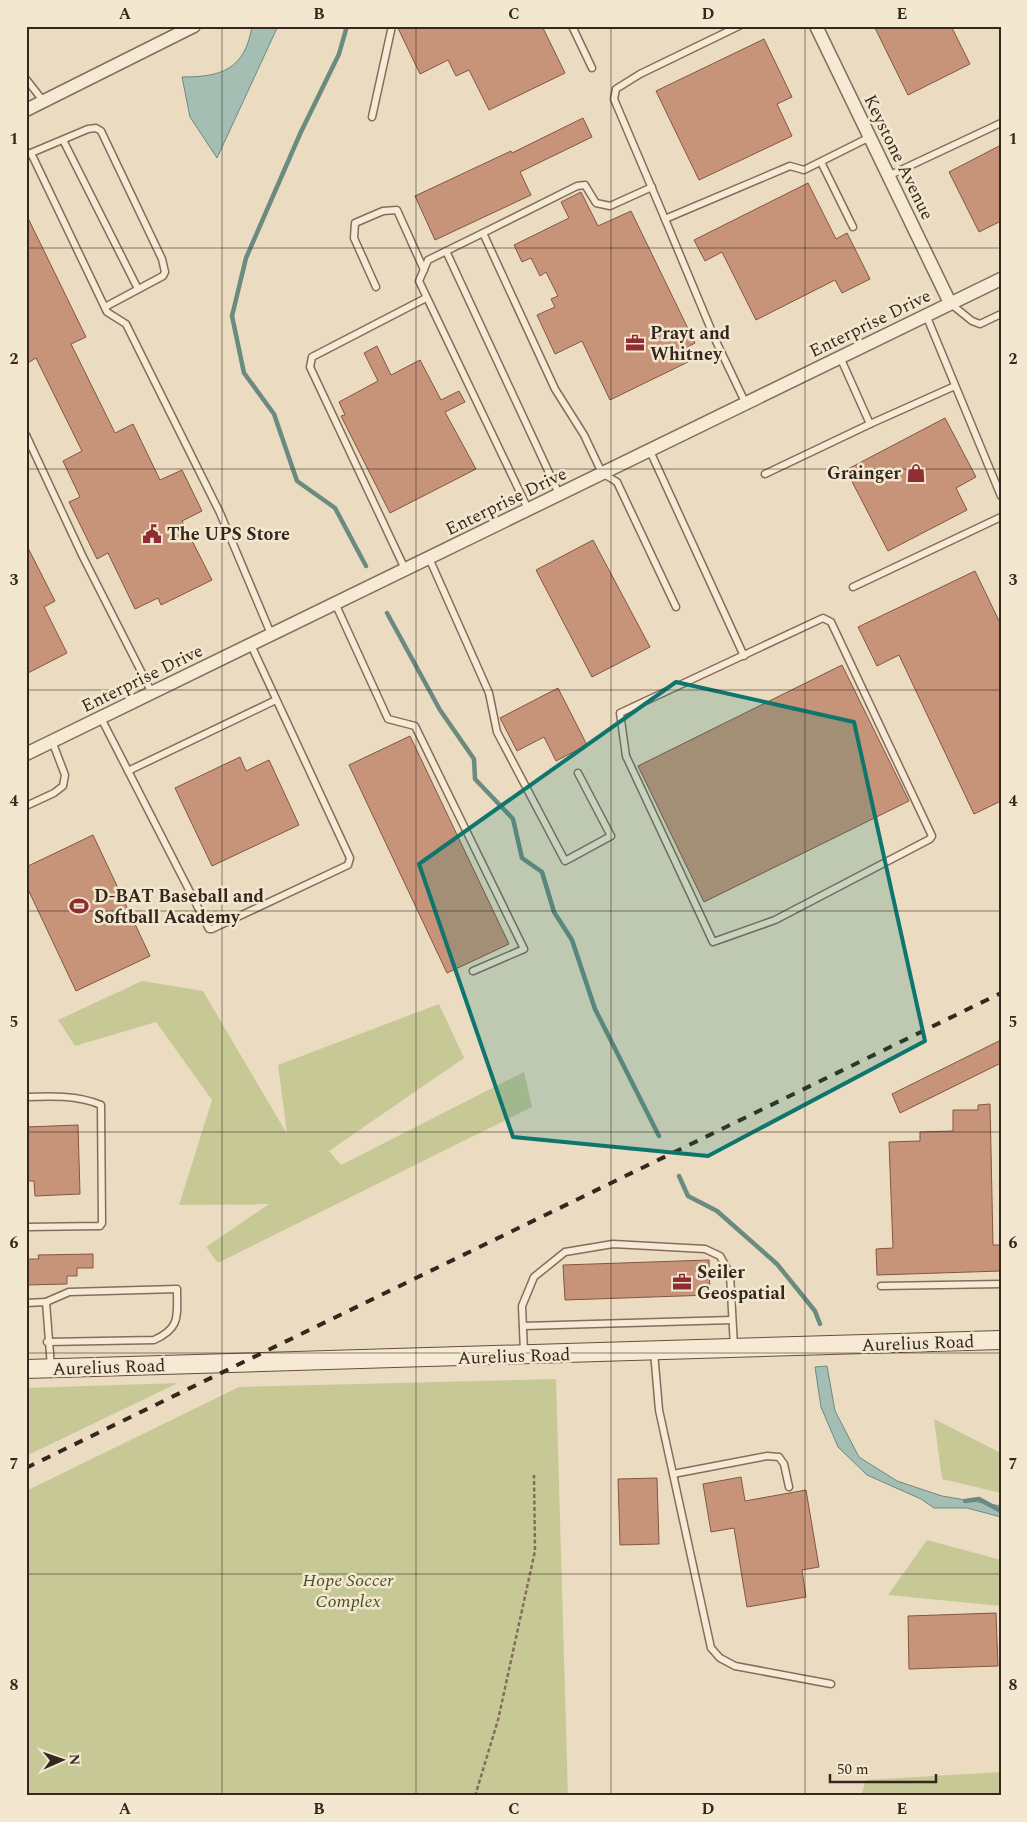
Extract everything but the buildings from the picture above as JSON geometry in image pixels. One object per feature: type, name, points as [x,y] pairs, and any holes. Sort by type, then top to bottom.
[{"type":"street","points":[[26,110],[194,26]]},
{"type":"street","name":"Keystone Avenue","points":[[816,26],[950,303]]},
{"type":"street","name":"Enterprise Drive","points":[[26,754],[1001,279]]},
{"type":"street","name":"Aurelius Road","points":[[26,1369],[734,1350],[1001,1340]]},
{"type":"lane","points":[[372,118],[392,26]]},
{"type":"lane","points":[[572,26],[592,68]]},
{"type":"lane","points":[[739,26],[640,74],[616,89],[614,99],[715,339],[746,402]]},
{"type":"lane","points":[[26,79],[44,102]]},
{"type":"lane","points":[[888,176],[1001,123]]},
{"type":"lane","points":[[105,307],[163,276],[166,267],[126,180],[101,131],[96,128],[88,129],[28,154],[107,312],[126,324],[220,513],[270,634]]},
{"type":"lane","points":[[665,219],[790,166],[804,170],[870,137]]},
{"type":"lane","points":[[63,140],[138,289]]},
{"type":"lane","points":[[821,162],[853,227]]},
{"type":"lane","points":[[528,509],[419,280],[428,260],[577,186],[585,185],[596,203],[610,206],[652,187]]},
{"type":"lane","points":[[376,287],[354,238],[355,223],[383,211],[397,210],[424,270]]},
{"type":"lane","points":[[483,233],[555,389],[584,435],[602,473],[617,482],[676,607]]},
{"type":"lane","points":[[446,250],[559,494]]},
{"type":"lane","points":[[405,569],[310,367],[312,358],[426,298]]},
{"type":"lane","points":[[950,303],[972,321],[980,324],[1001,314]]},
{"type":"lane","points":[[926,315],[955,386],[998,480],[1001,496]]},
{"type":"lane","points":[[840,357],[870,424]]},
{"type":"lane","points":[[765,474],[955,386]]},
{"type":"lane","points":[[26,435],[83,557],[152,693]]},
{"type":"lane","points":[[650,451],[744,656]]},
{"type":"lane","points":[[853,587],[1001,517]]},
{"type":"lane","points":[[429,558],[489,693],[497,732],[565,861],[611,836],[578,773]]},
{"type":"lane","points":[[335,603],[388,718],[415,726],[524,949],[473,971]]},
{"type":"lane","points":[[823,618],[831,622],[932,836],[930,839],[775,920],[713,942],[626,756],[620,713],[744,656],[823,618]]},
{"type":"lane","points":[[100,718],[209,929],[339,869],[348,864],[350,858],[251,646]]},
{"type":"lane","points":[[128,771],[276,700]]},
{"type":"lane","points":[[26,806],[63,786],[65,775],[52,741]]},
{"type":"lane","points":[[26,1097],[52,1096],[100,1105],[102,1223],[100,1226],[26,1227]]},
{"type":"lane","points":[[524,1356],[522,1306],[534,1277],[565,1252],[613,1244],[704,1249],[720,1256],[730,1274],[734,1350]]},
{"type":"lane","points":[[881,1286],[1001,1284]]},
{"type":"lane","points":[[26,1303],[46,1302],[69,1292],[177,1289],[177,1321],[167,1334],[154,1340],[47,1342]]},
{"type":"lane","points":[[46,1302],[47,1342],[51,1368]]},
{"type":"lane","points":[[523,1326],[732,1320]]},
{"type":"lane","points":[[654,1352],[659,1410],[711,1648],[720,1658],[735,1666],[830,1684]]},
{"type":"lane","points":[[673,1474],[767,1456],[779,1457],[784,1464],[790,1487]]},
{"type":"path","points":[[475,1796],[498,1720],[535,1551],[534,1475]]},
{"type":"highlighted area","points":[[676,682],[854,722],[925,1041],[708,1156],[513,1137],[419,864]]},
{"type":"green space","points":[[142,981],[203,991],[287,1134],[278,1065],[439,1004],[464,1058],[329,1151],[341,1165],[524,1072],[532,1107],[218,1263],[206,1247],[269,1204],[179,1205],[212,1100],[156,1022],[75,1046],[58,1020]]},
{"type":"green space","name":"Hope Soccer Complex","points":[[556,1379],[568,1796],[26,1796],[26,1491],[239,1387]]},
{"type":"green space","points":[[178,1383],[26,1456],[26,1388]]},
{"type":"green space","points":[[934,1419],[1001,1453],[1001,1493],[942,1479]]},
{"type":"green space","points":[[927,1540],[1001,1560],[1001,1606],[888,1595]]},
{"type":"green space","points":[[1001,1772],[1001,1796],[861,1796],[866,1780]]},
{"type":"shaded area","points":[[252,26],[278,26],[217,158],[190,117],[182,77],[208,75],[229,68],[244,53]]},
{"type":"shaded area","points":[[827,1366],[835,1411],[859,1457],[897,1481],[942,1496],[1001,1506],[1001,1517],[967,1508],[934,1508],[921,1499],[867,1475],[838,1447],[821,1407],[815,1367]]},
{"type":"waterway","points":[[347,26],[339,54],[300,134],[246,258],[232,316],[244,373],[274,414],[297,481],[335,508],[366,566]]},
{"type":"waterway","points":[[387,613],[440,710],[474,759],[475,779],[513,819],[522,858],[542,872],[554,912],[572,940],[595,1009],[659,1136]]},
{"type":"waterway","points":[[679,1176],[688,1196],[717,1211],[777,1264],[815,1311],[820,1324]]},
{"type":"waterway","points":[[965,1501],[979,1499],[1001,1511]]},
{"type":"railway","points":[[26,1468],[1001,993]]},
{"type":"place","name":"Prayt and Whitney","points":[[635,343]]},
{"type":"place","name":"Grainger","points":[[916,473]]},
{"type":"place","name":"The UPS Store","points":[[152,534]]},
{"type":"place","name":"D-BAT Baseball and Softball Academy","points":[[79,906]]},
{"type":"place","name":"Seiler Geospatial","points":[[682,1282]]}]
